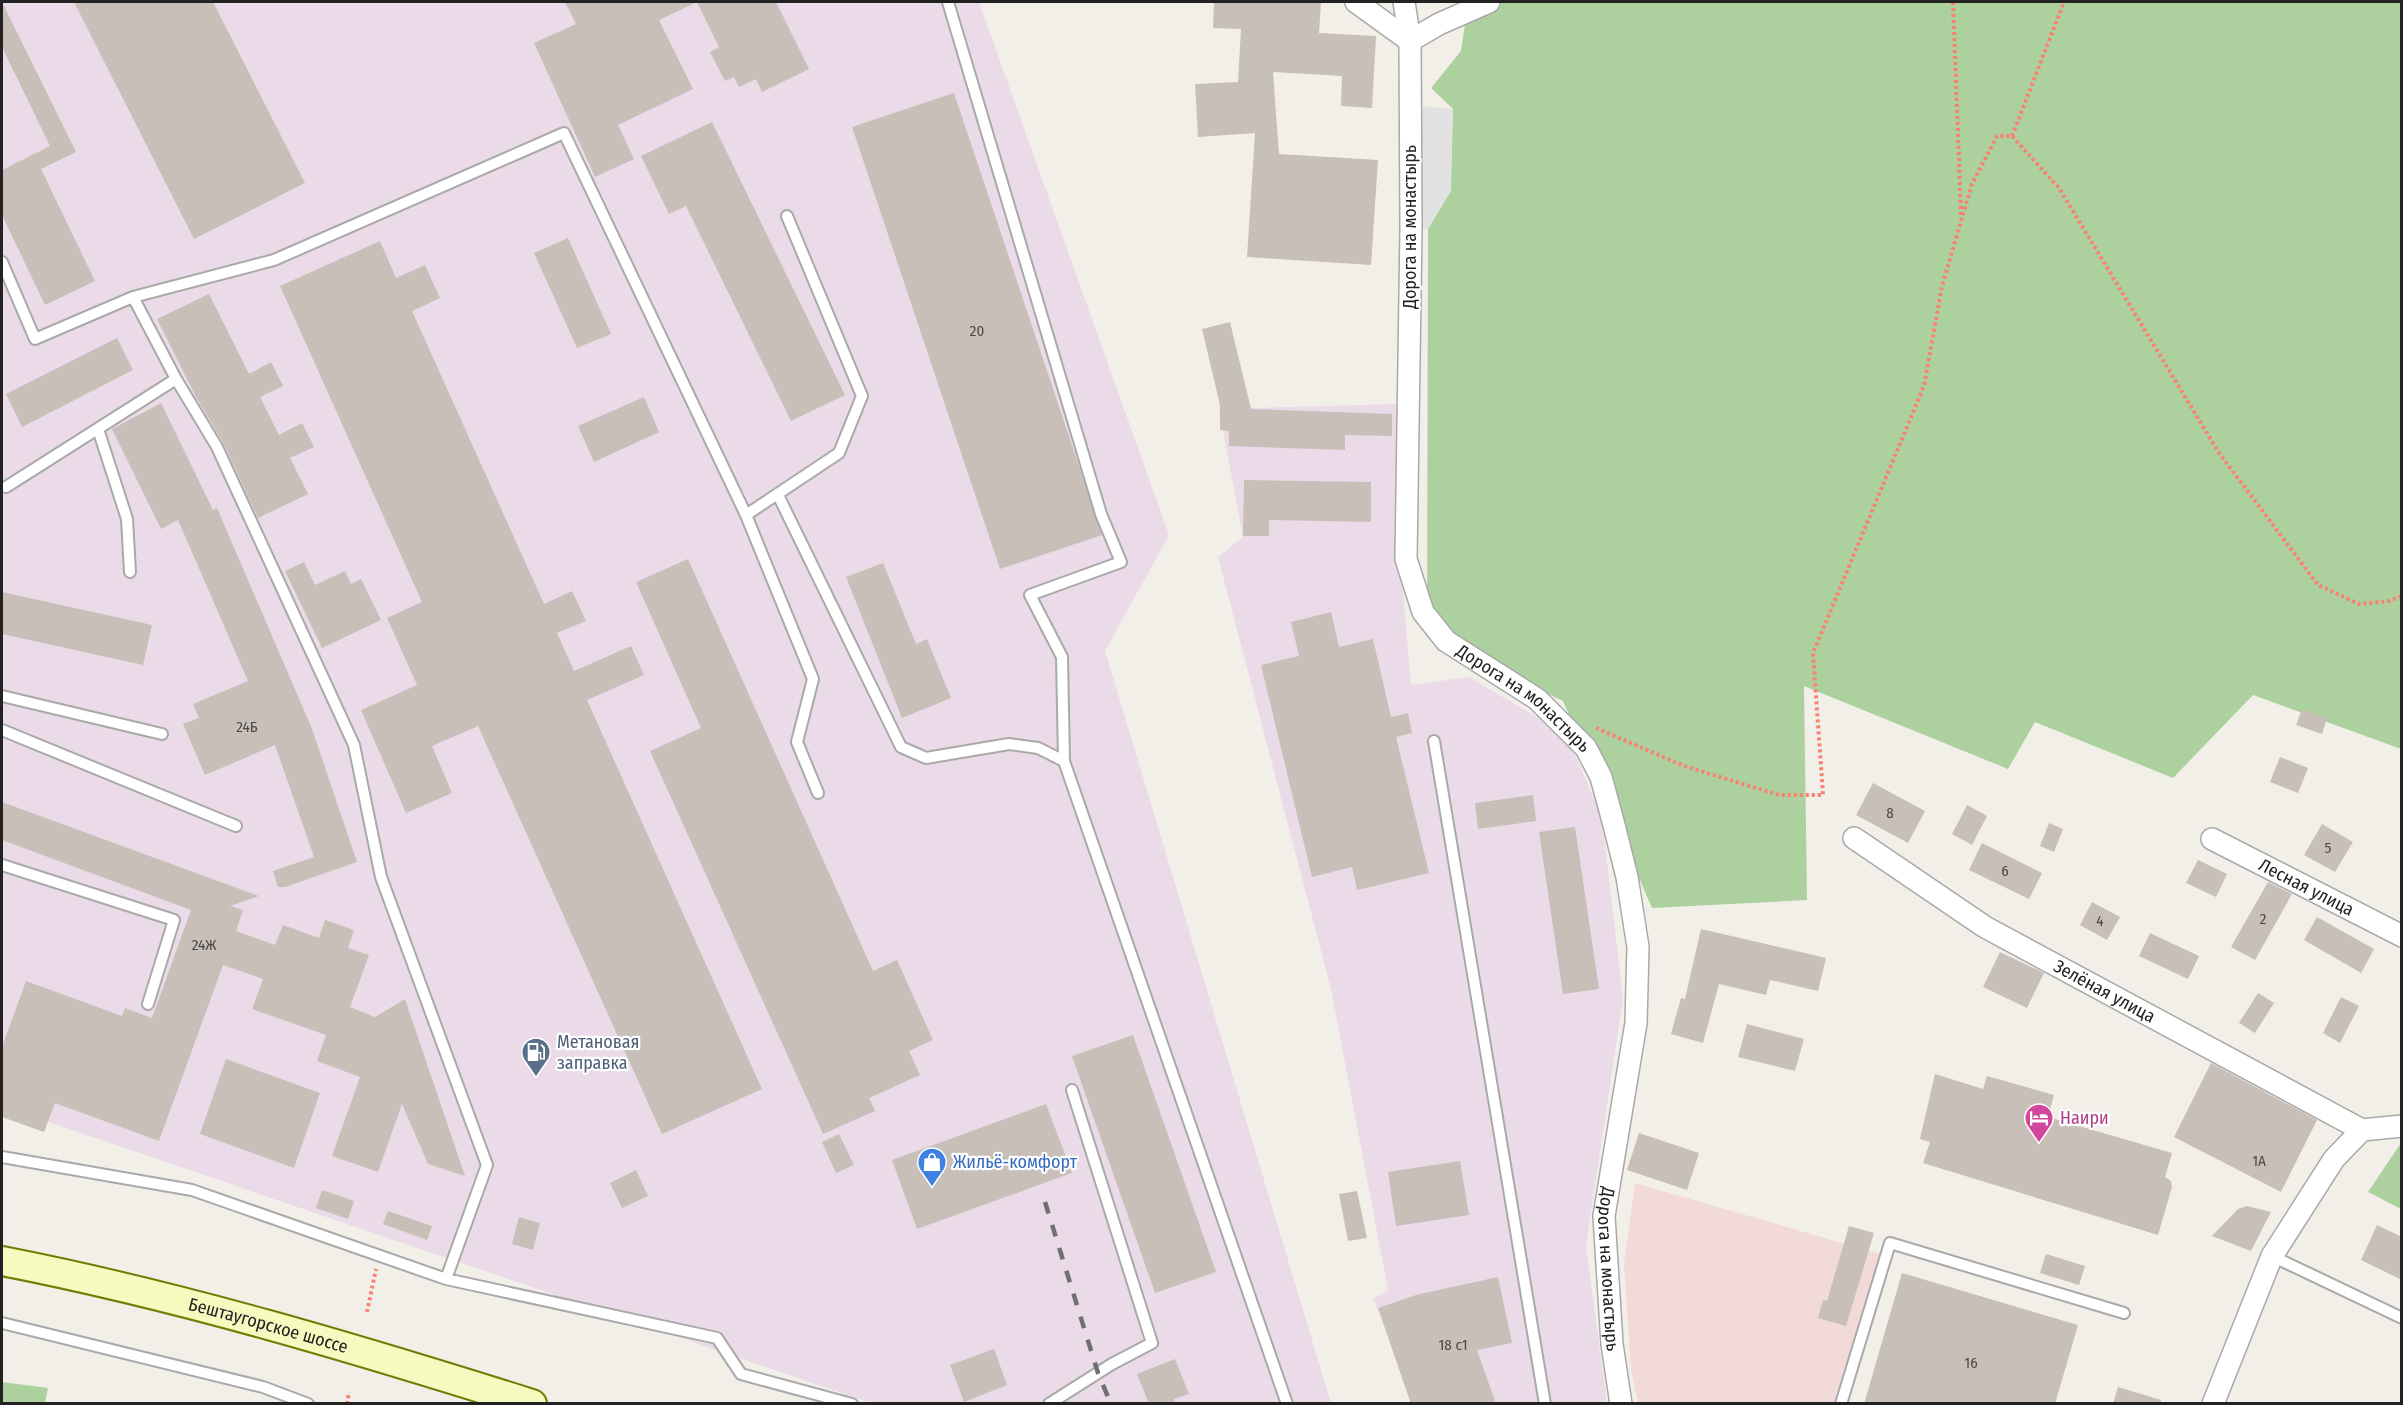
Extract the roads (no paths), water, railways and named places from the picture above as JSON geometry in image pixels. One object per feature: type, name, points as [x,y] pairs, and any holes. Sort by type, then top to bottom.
[{"type":"main road","name":"Бештаугорское шоссе","points":[[2,1261],[64,1273],[340,1344],[532,1404]]},
{"type":"street","points":[[1356,2],[1410,41],[1439,24],[1489,2]]},
{"type":"street","name":"Дорога на монастырь","points":[[1404,2],[1410,41],[1411,227],[1406,559],[1423,612],[1446,641],[1537,699],[1586,748],[1601,777],[1627,876],[1638,947],[1636,1023],[1604,1216],[1611,1344],[1621,1404]]},
{"type":"street","name":"Зелёная улица","points":[[1854,838],[1985,927],[2362,1130]]},
{"type":"street","name":"Лесная улица","points":[[2212,839],[2402,936]]},
{"type":"street","points":[[2213,1404],[2272,1256],[2334,1159],[2362,1130],[2402,1126]]},
{"type":"lane","points":[[948,2],[1101,514],[1121,562],[1030,595],[1062,657],[1064,761],[1287,1404]]},
{"type":"lane","points":[[2,262],[35,339],[133,297],[274,260],[564,133],[746,515],[813,679],[797,742],[818,794]]},
{"type":"lane","points":[[746,515],[839,453],[862,396],[787,216]]},
{"type":"lane","points":[[133,297],[176,379],[217,447],[354,745],[381,877],[487,1165],[446,1279]]},
{"type":"lane","points":[[6,487],[176,379]]},
{"type":"lane","points":[[98,429],[127,519],[130,572]]},
{"type":"lane","points":[[778,495],[901,747],[926,758],[1009,744],[1038,748],[1064,761]]},
{"type":"lane","points":[[2,696],[162,734]]},
{"type":"lane","points":[[2,730],[236,826]]},
{"type":"lane","points":[[1434,741],[1545,1404]]},
{"type":"lane","points":[[2,865],[174,920],[148,1004]]},
{"type":"lane","points":[[1049,1404],[1112,1364],[1152,1343],[1072,1090]]},
{"type":"lane","points":[[2,1157],[192,1190],[446,1279],[717,1338],[741,1374],[852,1404]]},
{"type":"lane","points":[[1841,1404],[1890,1243],[2124,1313]]},
{"type":"lane","points":[[2272,1256],[2402,1318]]},
{"type":"lane","points":[[2,1323],[263,1387],[308,1404]]},
{"type":"railway","points":[[1045,1202],[1098,1373],[1111,1404]]},
{"type":"place","name":"Метановая заправка","points":[[536,1078]]},
{"type":"place","name":"Наири","points":[[2039,1144]]},
{"type":"place","name":"Жильё-комфорт","points":[[932,1188]]}]
